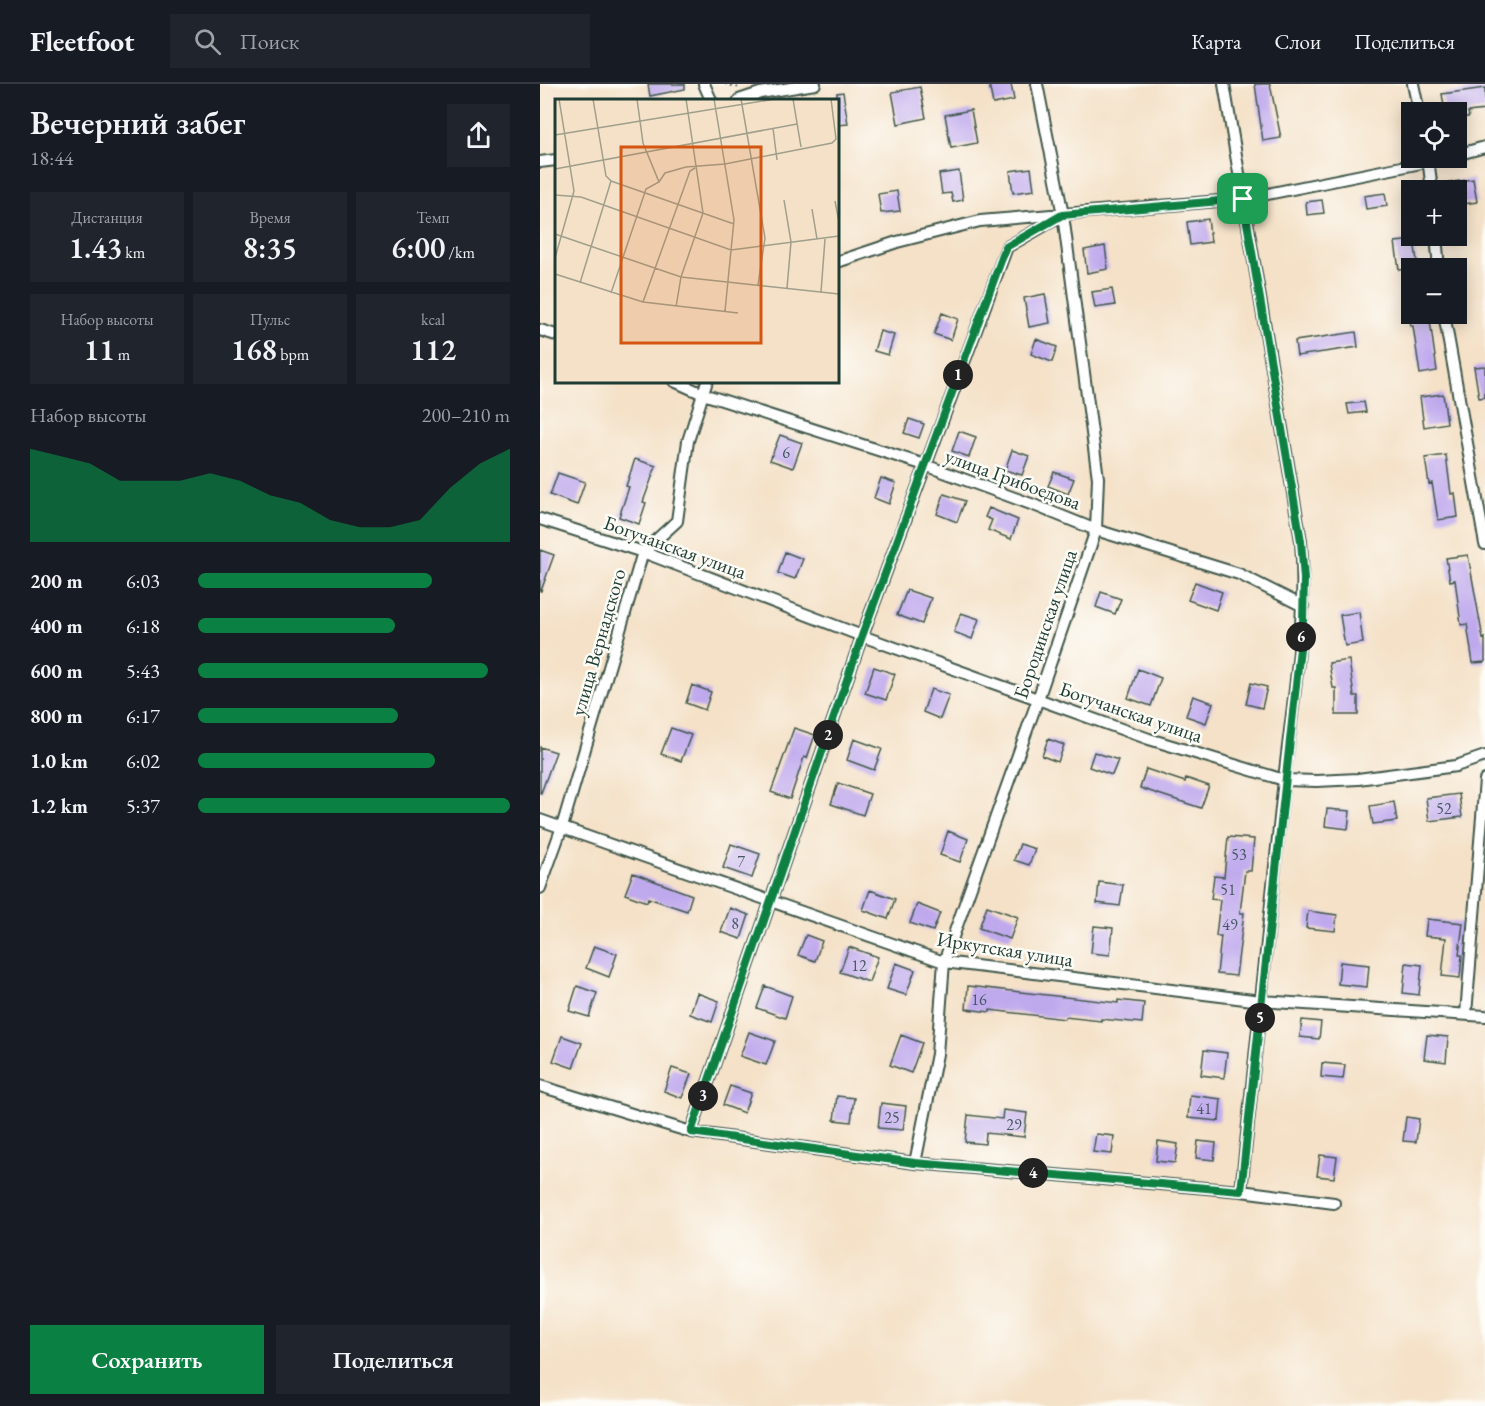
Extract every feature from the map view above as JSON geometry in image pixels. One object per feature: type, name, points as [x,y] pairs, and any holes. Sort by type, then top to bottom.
[{"type":"street","points":[[704,84],[711,99]]},
{"type":"street","points":[[742,99],[760,93],[814,84]]},
{"type":"street","name":"Бородинская улица","points":[[915,1163],[937,1054],[944,962],[1096,530],[1098,478],[1062,215],[1037,84]]},
{"type":"street","points":[[1224,84],[1301,541],[1304,579],[1304,606],[1241,1191]]},
{"type":"street","points":[[1413,84],[1417,102]]},
{"type":"street","points":[[1467,152],[1485,147]]},
{"type":"street","points":[[540,162],[555,159]]},
{"type":"street","points":[[838,262],[897,242],[980,221],[1243,199],[1401,166]]},
{"type":"street","points":[[691,1132],[862,636],[1006,247],[1062,215]]},
{"type":"street","points":[[1446,324],[1485,544]]},
{"type":"street","points":[[540,330],[555,335]]},
{"type":"street","name":"улица Грибоедова","points":[[676,382],[703,394],[925,465],[1096,530],[1239,574],[1304,606]]},
{"type":"street","name":"улица Вернадского","points":[[540,888],[562,827],[643,552],[677,520],[688,441],[707,382]]},
{"type":"street","name":"Богучанская улица","points":[[540,519],[643,552],[862,636],[1149,740],[1284,780],[1317,782],[1358,779],[1455,766],[1485,756]]},
{"type":"street","points":[[1466,1014],[1485,780]]},
{"type":"street","name":"Иркутская улица","points":[[540,820],[944,962],[1261,1001],[1485,1016]]},
{"type":"street","points":[[540,1086],[691,1132],[915,1163],[1241,1191],[1334,1203]]},
{"type":"building","points":[[648,84],[685,84],[685,89],[650,96]]},
{"type":"building","points":[[989,84],[1011,84],[1014,100],[993,104]]},
{"type":"building","points":[[1255,84],[1270,84],[1281,138],[1263,141]]},
{"type":"building","points":[[920,87],[926,118],[898,124],[892,92]]},
{"type":"building","points":[[1485,88],[1485,110],[1468,112],[1469,117],[1467,117],[1467,102],[1443,102],[1442,94]]},
{"type":"building","points":[[843,92],[848,124],[838,125],[837,93]]},
{"type":"building","points":[[971,110],[977,143],[951,148],[945,115]]},
{"type":"building","points":[[1031,168],[1034,190],[1013,193],[1010,171]]},
{"type":"building","points":[[959,171],[963,200],[953,202],[951,193],[942,194],[939,174]]},
{"type":"building","points":[[1473,179],[1477,202],[1467,203],[1466,180]]},
{"type":"building","points":[[897,191],[900,211],[881,213],[878,194]]},
{"type":"building","points":[[1385,193],[1387,206],[1366,209],[1364,196]]},
{"type":"building","points":[[1322,200],[1324,213],[1307,215],[1306,202]]},
{"type":"building","points":[[1208,219],[1211,242],[1190,245],[1187,222]]},
{"type":"building","points":[[1401,241],[1401,246],[1415,246],[1417,258],[1401,258],[1401,270],[1399,270],[1395,242]]},
{"type":"building","points":[[1105,246],[1108,269],[1087,273],[1084,250]]},
{"type":"building","points":[[1112,289],[1115,305],[1095,308],[1092,292]]},
{"type":"building","points":[[1045,294],[1050,323],[1029,327],[1024,298]]},
{"type":"building","points":[[942,313],[958,319],[951,340],[934,334]]},
{"type":"building","points":[[1411,324],[1430,324],[1437,371],[1420,374],[1413,326]]},
{"type":"building","points":[[880,331],[894,335],[888,355],[874,351]]},
{"type":"building","points":[[1356,332],[1358,347],[1297,356],[1295,341]]},
{"type":"building","points":[[1036,339],[1057,347],[1052,362],[1031,354]]},
{"type":"building","points":[[1485,366],[1485,397],[1479,398],[1474,367]]},
{"type":"building","points":[[1443,394],[1447,423],[1424,427],[1420,397]]},
{"type":"building","points":[[1364,402],[1366,412],[1349,414],[1347,404]]},
{"type":"building","points":[[909,419],[924,424],[919,438],[904,433]]},
{"type":"building","points":[[959,431],[976,437],[969,457],[952,451]]},
{"type":"building","points":[[780,435],[802,443],[793,468],[770,460]]},
{"type":"building","points":[[1012,450],[1029,456],[1022,475],[1005,470]]},
{"type":"building","points":[[1446,455],[1451,494],[1455,493],[1458,517],[1438,520],[1425,458]]},
{"type":"building","points":[[635,459],[656,466],[643,502],[646,503],[639,524],[619,517]]},
{"type":"building","points":[[1054,472],[1074,479],[1068,494],[1048,486]]},
{"type":"building","points":[[558,473],[585,482],[577,505],[550,495]]},
{"type":"building","points":[[881,478],[896,483],[889,504],[874,498]]},
{"type":"building","points":[[944,494],[965,501],[957,522],[937,514]]},
{"type":"building","points":[[989,508],[1018,520],[1011,539],[988,530],[992,520],[985,517]]},
{"type":"building","points":[[540,550],[554,555],[541,591],[540,591]]},
{"type":"building","points":[[785,552],[803,559],[795,579],[778,573]]},
{"type":"building","points":[[1468,555],[1483,639],[1485,638],[1485,662],[1473,663],[1467,624],[1461,625],[1455,580],[1450,581],[1446,558]]},
{"type":"building","points":[[1195,582],[1222,592],[1216,610],[1188,600]]},
{"type":"building","points":[[907,590],[931,598],[922,624],[897,615]]},
{"type":"building","points":[[1101,592],[1121,599],[1115,614],[1096,607]]},
{"type":"building","points":[[1359,612],[1363,643],[1345,646],[1340,615]]},
{"type":"building","points":[[961,613],[979,619],[972,639],[954,632]]},
{"type":"building","points":[[1349,660],[1354,696],[1358,696],[1358,715],[1336,715],[1336,688],[1333,688],[1329,663]]},
{"type":"building","points":[[874,667],[895,674],[886,700],[865,693]]},
{"type":"building","points":[[1138,669],[1161,678],[1151,706],[1128,698]]},
{"type":"building","points":[[1251,683],[1267,687],[1262,708],[1246,704]]},
{"type":"building","points":[[692,685],[711,692],[705,710],[686,703]]},
{"type":"building","points":[[931,689],[949,695],[940,719],[923,712]]},
{"type":"building","points":[[1193,696],[1213,703],[1206,723],[1186,716]]},
{"type":"building","points":[[671,728],[691,735],[681,761],[661,754]]},
{"type":"building","points":[[794,728],[815,735],[807,758],[804,757],[790,799],[771,792]]},
{"type":"building","points":[[854,739],[882,749],[874,770],[847,760]]},
{"type":"building","points":[[1048,739],[1064,745],[1058,762],[1042,756]]},
{"type":"building","points":[[540,747],[556,752],[541,793],[540,793]]},
{"type":"building","points":[[1094,752],[1118,760],[1112,775],[1089,767]]},
{"type":"building","points":[[1146,769],[1185,782],[1186,778],[1209,786],[1201,808],[1140,788]]},
{"type":"building","points":[[838,783],[870,794],[863,815],[831,804]]},
{"type":"building","points":[[1459,794],[1462,817],[1429,821],[1426,798]]},
{"type":"building","points":[[1394,802],[1397,821],[1373,824],[1370,806]]},
{"type":"building","points":[[1327,809],[1350,811],[1348,829],[1325,826]]},
{"type":"building","points":[[948,831],[968,839],[960,862],[940,855]]},
{"type":"building","points":[[1228,837],[1254,839],[1251,871],[1245,871],[1240,913],[1244,913],[1236,976],[1217,974],[1221,936],[1216,936],[1220,900],[1211,899],[1214,876],[1224,877]]},
{"type":"building","points":[[731,844],[760,854],[752,878],[723,868]]},
{"type":"building","points":[[1020,844],[1035,849],[1029,865],[1014,860]]},
{"type":"building","points":[[633,873],[692,895],[687,911],[648,898],[647,902],[625,894]]},
{"type":"building","points":[[1099,882],[1123,885],[1120,906],[1097,903]]},
{"type":"building","points":[[870,890],[895,899],[888,919],[863,910]]},
{"type":"building","points":[[917,904],[940,913],[933,931],[910,923]]},
{"type":"building","points":[[987,906],[1018,917],[1010,939],[979,928]]},
{"type":"building","points":[[730,908],[749,915],[741,939],[721,932]]},
{"type":"building","points":[[1308,911],[1337,915],[1335,931],[1306,928]]},
{"type":"building","points":[[1427,919],[1463,923],[1459,955],[1462,955],[1460,978],[1442,976],[1446,938],[1425,936]]},
{"type":"building","points":[[1094,926],[1113,928],[1110,955],[1091,953]]},
{"type":"building","points":[[806,935],[822,941],[815,961],[798,955]]},
{"type":"building","points":[[594,946],[617,954],[609,977],[586,968]]},
{"type":"building","points":[[849,947],[878,957],[869,982],[840,972]]},
{"type":"building","points":[[1340,962],[1369,965],[1367,987],[1338,984]]},
{"type":"building","points":[[896,963],[915,970],[906,995],[887,989]]},
{"type":"building","points":[[1406,963],[1422,965],[1419,995],[1403,993]]},
{"type":"building","points":[[577,986],[597,993],[589,1017],[569,1011]]},
{"type":"building","points":[[765,986],[792,996],[785,1018],[757,1008]]},
{"type":"building","points":[[968,986],[1118,1003],[1118,1000],[1144,1003],[1142,1023],[1065,1017],[1065,1019],[966,1009]]},
{"type":"building","points":[[697,993],[719,1001],[712,1022],[690,1014]]},
{"type":"building","points":[[1302,1020],[1321,1022],[1319,1039],[1300,1037]]},
{"type":"building","points":[[749,1032],[775,1041],[766,1065],[740,1056]]},
{"type":"building","points":[[901,1035],[922,1043],[911,1073],[890,1065]]},
{"type":"building","points":[[1427,1035],[1448,1037],[1446,1062],[1424,1059]]},
{"type":"building","points":[[562,1036],[582,1043],[573,1068],[553,1061]]},
{"type":"building","points":[[1204,1050],[1227,1053],[1224,1078],[1201,1075]]},
{"type":"building","points":[[1322,1063],[1345,1065],[1343,1079],[1321,1077]]},
{"type":"building","points":[[672,1068],[691,1074],[682,1098],[664,1091]]},
{"type":"building","points":[[730,1086],[751,1093],[744,1113],[723,1105]]},
{"type":"building","points":[[1190,1095],[1221,1099],[1219,1121],[1188,1118]]},
{"type":"building","points":[[837,1096],[854,1098],[851,1122],[834,1120]]},
{"type":"building","points":[[881,1103],[906,1106],[903,1130],[878,1128]]},
{"type":"building","points":[[1003,1110],[1027,1113],[1024,1137],[986,1133],[985,1144],[965,1142],[968,1115],[1002,1119]]},
{"type":"building","points":[[1406,1117],[1419,1119],[1416,1142],[1403,1141]]},
{"type":"building","points":[[1096,1134],[1114,1136],[1112,1154],[1093,1152]]},
{"type":"building","points":[[1158,1141],[1178,1144],[1175,1163],[1156,1161]]},
{"type":"building","points":[[1198,1141],[1216,1143],[1214,1160],[1196,1158]]},
{"type":"building","points":[[1320,1155],[1337,1157],[1334,1178],[1317,1176]]},
{"type":"route","points":[[1243,199],[1301,541],[1304,579],[1303,621],[1241,1191],[915,1163],[691,1132],[862,636],[1006,247],[1062,215],[1243,199]]}]
